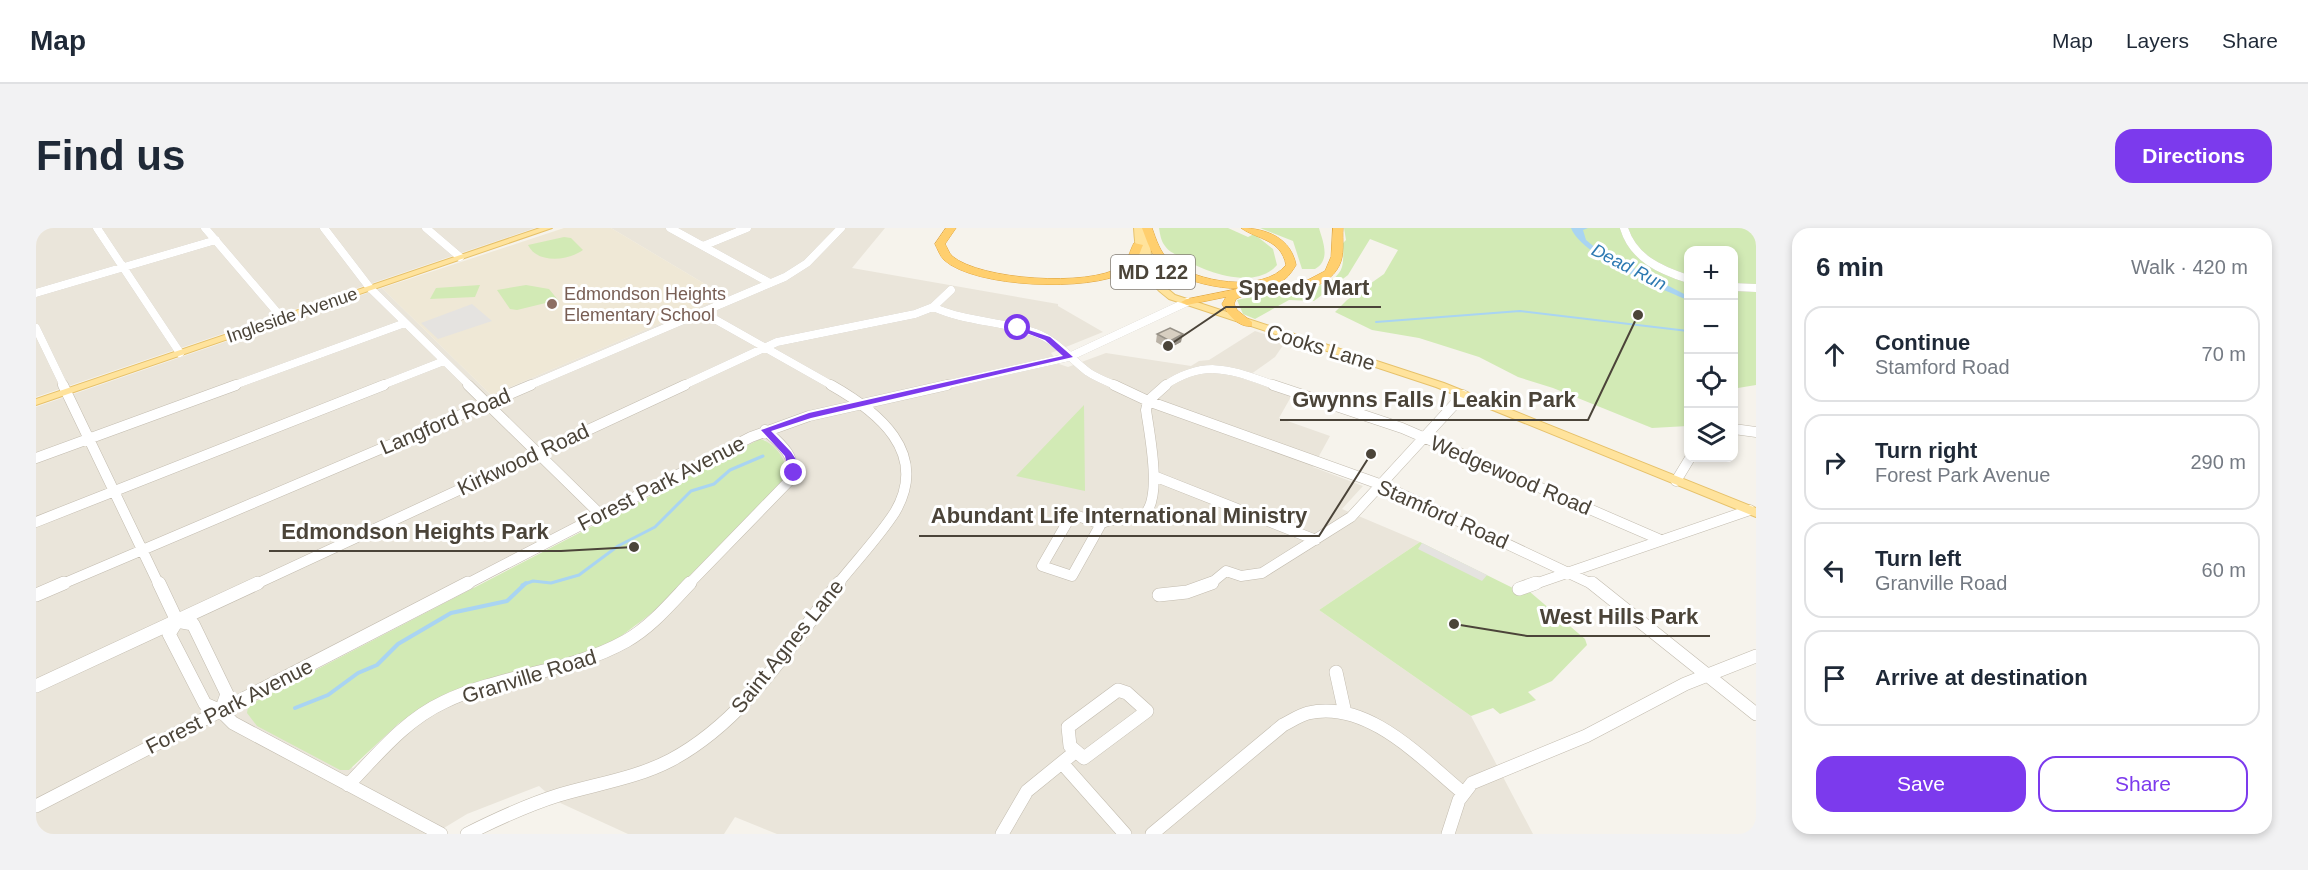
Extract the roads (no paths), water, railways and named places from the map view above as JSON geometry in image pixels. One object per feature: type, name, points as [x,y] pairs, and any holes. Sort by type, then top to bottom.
[{"type":"highway","points":[[951,228],[942,236],[940,245],[945,256],[956,264],[981,273],[1047,282],[1082,283],[1114,275],[1127,266],[1138,245]]},
{"type":"highway","points":[[1147,228],[1164,261],[1195,279],[1242,286],[1262,284],[1280,277],[1291,265],[1285,249],[1272,238],[1246,228]]},
{"type":"highway","points":[[1187,302],[1223,293],[1299,286],[1328,273],[1335,264],[1338,228]]},
{"type":"highway","points":[[1248,324],[1233,312],[1228,304],[1232,297],[1253,291]]},
{"type":"main road","name":"Ingleside Avenue","points":[[36,402],[547,228]]},
{"type":"main road","name":"MD 122","points":[[1138,228],[1139,257],[1146,274],[1172,297],[1187,302]]},
{"type":"main road","name":"MD 122","points":[[1147,228],[1150,266],[1160,280],[1187,302]]},
{"type":"main road","name":"Cooks Lane","points":[[1187,302],[1248,324],[1403,372],[1753,512]]},
{"type":"street","points":[[97,228],[180,353]]},
{"type":"street","points":[[205,228],[282,318]]},
{"type":"street","points":[[324,228],[370,288],[600,514]]},
{"type":"street","points":[[426,228],[460,257]]},
{"type":"street","points":[[670,228],[770,283]]},
{"type":"street","points":[[703,246],[747,228]]},
{"type":"street","name":"Langford Road","points":[[36,596],[770,283],[807,263],[841,228]]},
{"type":"street","points":[[1624,228],[1630,243],[1646,259],[1665,271],[1684,277]]},
{"type":"street","points":[[36,293],[216,240]]},
{"type":"street","points":[[1738,287],[1756,288]]},
{"type":"street","name":"Kirkwood Road","points":[[36,686],[765,347],[786,339],[905,316],[933,307],[951,290]]},
{"type":"street","name":"Forest Park Avenue","points":[[36,806],[765,430],[862,403],[1069,357],[1187,302]]},
{"type":"street","name":"Stamford Road","points":[[933,307],[950,315],[1028,331],[1048,339],[1090,373],[1148,401],[1382,485],[1569,572],[1600,588],[1756,714]]},
{"type":"street","points":[[702,312],[862,403]]},
{"type":"street","points":[[36,458],[405,322]]},
{"type":"street","points":[[36,328],[177,621]]},
{"type":"street","points":[[36,522],[444,361]]},
{"type":"street","name":"Wedgewood Road","points":[[1148,401],[1188,372],[1204,367],[1226,369],[1387,422],[1661,540]]},
{"type":"street","points":[[1160,595],[1193,591],[1215,582],[1226,571],[1241,576],[1255,576],[1351,517],[1463,395]]},
{"type":"street","points":[[1101,524],[1072,514],[1042,566],[1072,576],[1101,524],[1108,519],[1144,516],[1151,507],[1154,476],[1146,410],[1148,401]]},
{"type":"street","name":"Saint Agnes Lane","points":[[467,834],[521,808],[646,771],[671,760],[710,736],[745,703],[895,511],[905,483],[904,456],[897,438],[883,420],[862,403]]},
{"type":"street","name":"Granville Road","points":[[348,785],[403,729],[430,710],[462,695],[589,660],[624,644],[650,624],[791,479],[794,473],[793,461],[765,430]]},
{"type":"street","points":[[1738,430],[1756,432]]},
{"type":"street","points":[[1676,481],[1688,462]]},
{"type":"street","points":[[1154,476],[1316,540]]},
{"type":"street","points":[[1519,588],[1753,512]]},
{"type":"street","points":[[177,621],[169,634],[205,704],[221,711],[232,723],[441,834]]},
{"type":"street","points":[[177,621],[193,624],[198,634],[227,694],[221,711]]},
{"type":"street","points":[[1449,834],[1452,814],[1462,792],[1485,776],[1586,736],[1685,684],[1756,656]]},
{"type":"street","points":[[1336,672],[1345,713]]},
{"type":"street","points":[[1118,690],[1127,693],[1147,711],[1084,758],[1075,752],[1070,746],[1068,727],[1118,690]]},
{"type":"street","points":[[1152,834],[1294,718],[1321,711],[1345,713],[1374,724],[1462,792]]},
{"type":"street","points":[[1002,834],[1027,791],[1075,752]]},
{"type":"street","points":[[1062,763],[1125,834]]},
{"type":"water","name":"Dead Run","points":[[1571,228],[1588,228],[1583,230],[1586,240],[1597,249],[1684,294],[1684,298],[1642,280],[1605,260],[1578,239]]},
{"type":"waterway","points":[[1376,322],[1520,311],[1684,331]]},
{"type":"waterway","points":[[525,584],[533,581],[551,583],[579,575],[618,546],[655,527],[691,491],[714,484],[730,470],[763,456]]},
{"type":"waterway","points":[[295,708],[328,695],[358,673],[377,665],[398,644],[451,613],[507,601],[525,584]]},
{"type":"place","name":"Edmondson Heights Elementary School","points":[[552,304]]},
{"type":"place","name":"Gwynns Falls / Leakin Park","points":[[1638,315]]},
{"type":"place","name":"Speedy Mart","points":[[1168,346]]},
{"type":"place","name":"Abundant Life International Ministry","points":[[1371,454]]},
{"type":"place","name":"Edmondson Heights Park","points":[[634,547]]},
{"type":"place","name":"West Hills Park","points":[[1454,624]]}]
